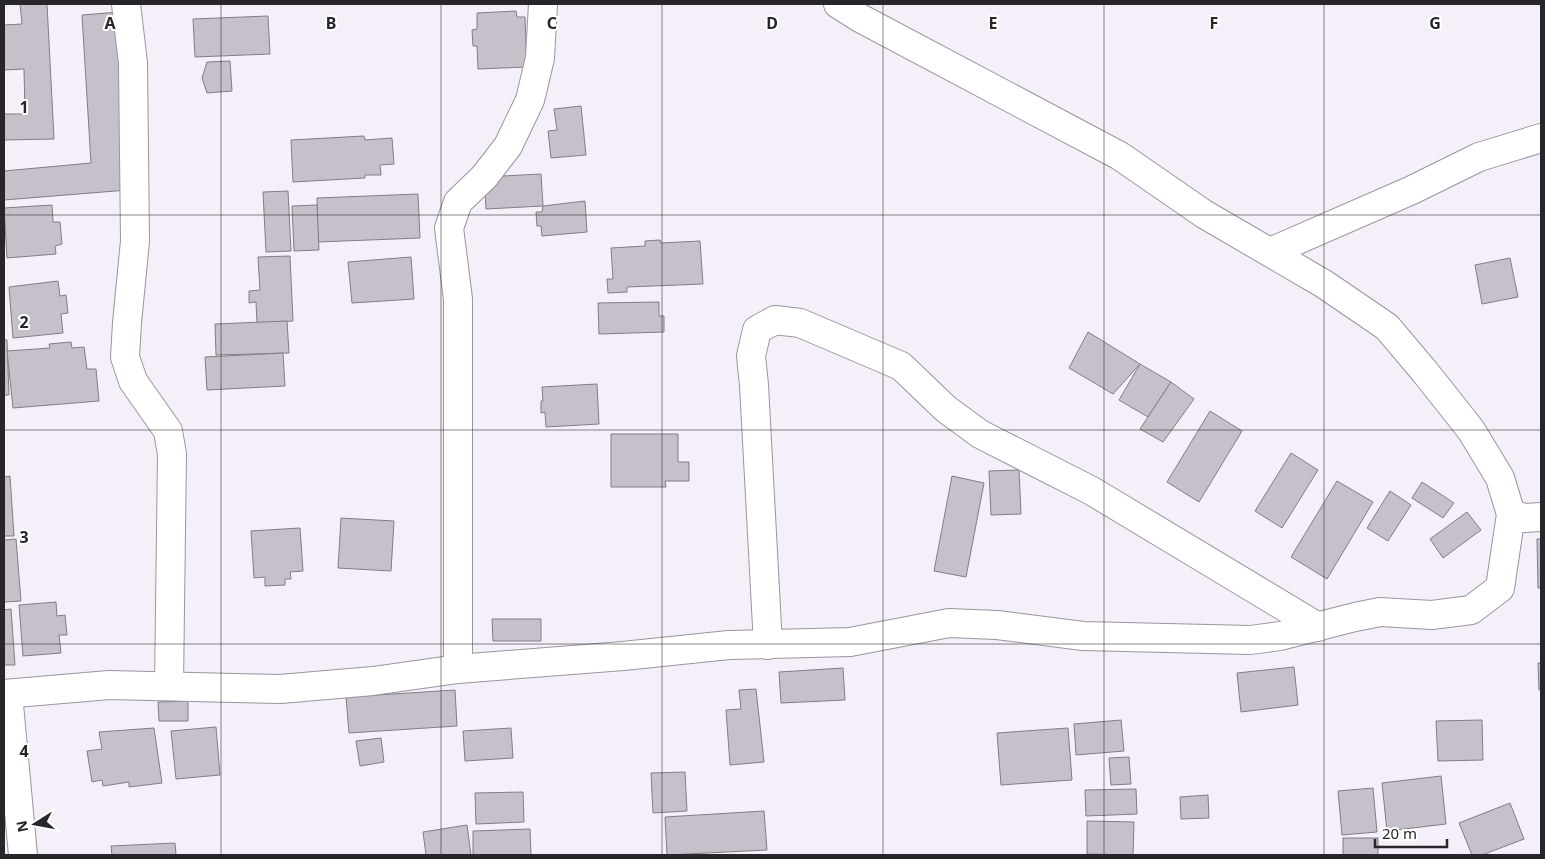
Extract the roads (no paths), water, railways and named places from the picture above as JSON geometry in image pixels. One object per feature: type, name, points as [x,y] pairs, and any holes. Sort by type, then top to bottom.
[{"type":"street","points":[[126,4],[133,63],[135,241],[127,313],[126,357],[133,381],[168,431],[172,454],[169,686]]},
{"type":"street","points":[[458,669],[458,298],[450,228],[458,202],[484,177],[508,146],[530,100],[540,58],[542,4]]},
{"type":"street","points":[[23,855],[6,694],[109,685],[280,689],[374,681],[458,669],[613,657],[729,645],[850,642],[949,623],[997,625],[1083,636],[1250,640],[1280,636],[1380,612],[1432,615],[1471,610],[1500,588],[1511,514],[1500,478],[1471,430],[1387,327],[1324,284],[1204,214],[1120,156],[860,18],[838,4]]},
{"type":"street","points":[[1270,252],[1412,190],[1479,157],[1541,138]]},
{"type":"street","points":[[768,645],[751,356],[757,330],[776,320],[800,323],[902,366],[946,409],[980,434],[1092,491],[1318,627]]},
{"type":"street","points":[[1511,514],[1524,518],[1541,517]]}]
